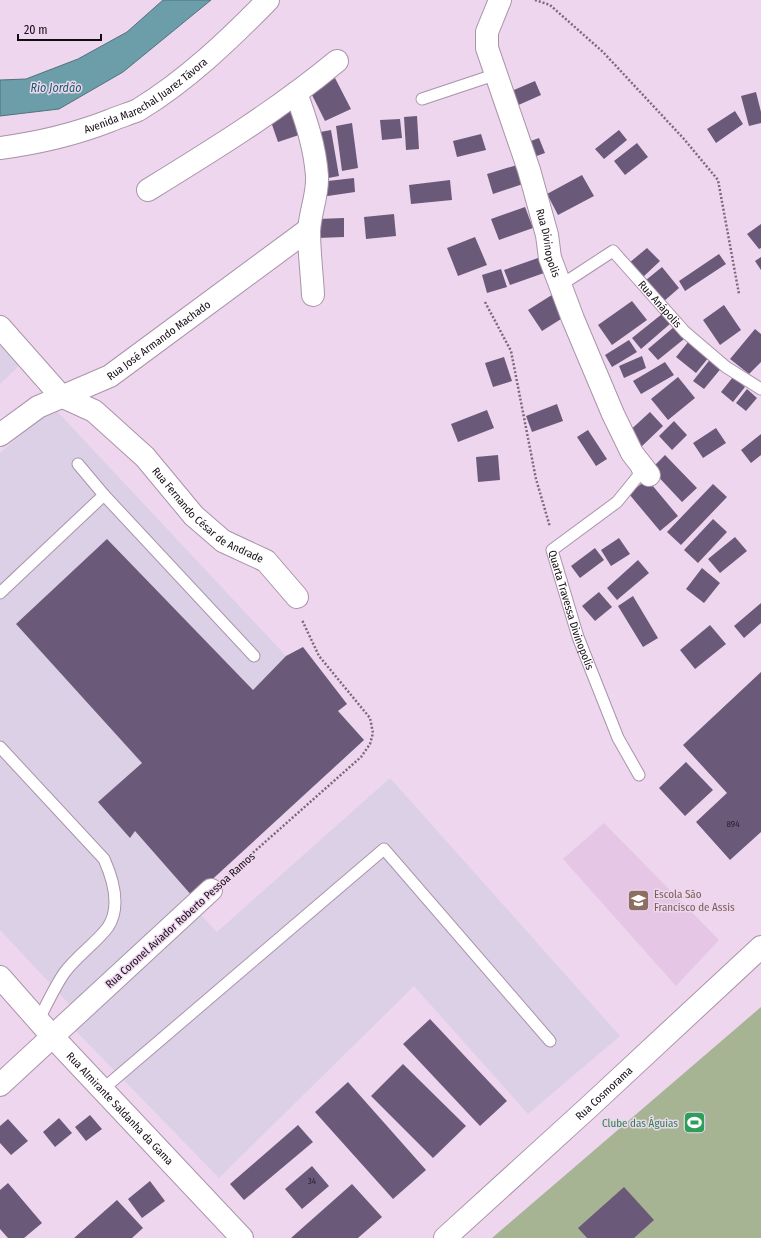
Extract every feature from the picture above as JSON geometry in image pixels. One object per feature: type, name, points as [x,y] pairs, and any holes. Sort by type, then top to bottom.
[{"type":"street","name":"Avenida Marechal Juarez Távora","points":[[0,148],[39,143],[81,132],[137,110],[186,76],[238,30],[268,0]]},
{"type":"street","name":"Rua Divinopolis","points":[[500,0],[487,32],[487,48],[530,170],[547,235],[550,258],[562,285],[573,319],[613,414],[632,453],[649,475]]},
{"type":"street","points":[[148,190],[226,142],[296,93],[337,61]]},
{"type":"street","points":[[296,93],[308,125],[314,150],[317,178],[316,199],[309,229],[313,295]]},
{"type":"street","name":"Rua José Armando Machado","points":[[0,435],[38,406],[110,376],[309,229]]},
{"type":"street","name":"Rua Fernando César de Andrade","points":[[0,328],[61,396],[94,411],[145,457],[194,516],[223,541],[266,561],[297,597]]},
{"type":"street","name":"Rua Coronel Aviador Roberto Pessoa Ramos","points":[[0,1085],[45,1028],[211,890]]},
{"type":"street","name":"Rua Cosmorama","points":[[445,1238],[596,1101],[761,947]]},
{"type":"street","name":"Rua Almirante Saldanha da Gama","points":[[0,977],[45,1028],[242,1238]]},
{"type":"lane","points":[[422,99],[497,74]]},
{"type":"lane","name":"Rua Anápolis","points":[[562,285],[613,251],[685,332],[726,367],[761,389]]},
{"type":"lane","name":"Quarta Travessa Divinopolis","points":[[632,453],[639,475],[617,502],[555,546],[552,550],[578,637],[618,738],[639,775]]},
{"type":"lane","points":[[78,464],[104,495],[254,656]]},
{"type":"lane","points":[[0,594],[104,495]]},
{"type":"lane","points":[[0,747],[104,859],[112,876],[115,893],[114,910],[108,927],[64,973],[45,1028]]},
{"type":"lane","points":[[103,1089],[384,849],[550,1041]]},
{"type":"path","points":[[535,0],[550,5],[603,52],[684,139],[718,180],[739,294]]},
{"type":"path","points":[[485,302],[511,351],[536,479],[555,546]]},
{"type":"path","name":"Rua Coronel Aviador Roberto Pessoa Ramos","points":[[211,890],[361,757],[370,744],[373,733],[370,718],[318,656],[303,625],[297,597]]},
{"type":"shaded area","points":[[0,345],[19,366],[0,384]]},
{"type":"shaded area","points":[[53,407],[286,656],[303,647],[347,704],[338,711],[364,740],[73,1008],[0,930],[0,453]]},
{"type":"shaded area","points":[[390,778],[620,1036],[528,1114],[414,986],[219,1178],[75,1030],[201,915],[217,932]]},
{"type":"shaded area","name":"Escola São Francisco de Assis","points":[[604,823],[719,940],[676,986],[563,859]]},
{"type":"shaded area","name":"Clube das Águias","points":[[761,1007],[761,1238],[492,1238]]},
{"type":"water","name":"Rio Jordão","points":[[163,0],[211,0],[123,72],[59,109],[0,116],[0,80],[26,79],[78,59],[127,32]]},
{"type":"building","points":[[335,78],[351,109],[325,121],[310,91]]},
{"type":"building","points":[[535,81],[541,95],[514,107],[507,93]]},
{"type":"building","points":[[756,92],[761,112],[761,123],[749,126],[741,96]]},
{"type":"building","points":[[291,109],[299,135],[278,142],[269,116]]},
{"type":"building","points":[[735,111],[743,124],[716,143],[707,129]]},
{"type":"building","points":[[417,116],[419,149],[406,150],[404,117]]},
{"type":"building","points":[[400,119],[402,138],[382,140],[380,120]]},
{"type":"building","points":[[352,123],[358,168],[342,171],[336,126]]},
{"type":"building","points":[[331,130],[339,176],[323,179],[315,133]]},
{"type":"building","points":[[619,130],[627,140],[604,159],[595,149]]},
{"type":"building","points":[[481,134],[486,150],[457,157],[453,141]]},
{"type":"building","points":[[539,138],[545,153],[534,157],[528,142]]},
{"type":"building","points":[[637,143],[648,157],[625,175],[614,161]]},
{"type":"building","points":[[517,165],[523,184],[493,194],[487,174]]},
{"type":"building","points":[[582,175],[594,196],[558,215],[547,194]]},
{"type":"building","points":[[354,178],[355,192],[321,197],[319,182]]},
{"type":"building","points":[[450,180],[452,200],[411,204],[409,185]]},
{"type":"building","points":[[525,207],[533,228],[499,240],[491,219]]},
{"type":"building","points":[[394,214],[396,236],[366,239],[364,217]]},
{"type":"building","points":[[344,218],[344,237],[318,238],[318,219]]},
{"type":"building","points":[[761,224],[761,248],[759,249],[747,234]]},
{"type":"building","points":[[475,237],[487,265],[458,276],[447,248]]},
{"type":"building","points":[[647,248],[660,261],[642,278],[629,263]]},
{"type":"building","points":[[719,254],[726,264],[685,291],[679,281]]},
{"type":"building","points":[[761,257],[761,270],[755,261]]},
{"type":"building","points":[[538,258],[544,273],[510,285],[504,270]]},
{"type":"building","points":[[662,267],[679,288],[663,302],[646,280]]},
{"type":"building","points":[[501,269],[507,287],[487,293],[482,275]]},
{"type":"building","points":[[555,293],[569,314],[542,331],[528,310]]},
{"type":"building","points":[[632,301],[647,320],[612,345],[598,325]]},
{"type":"building","points":[[724,305],[741,330],[720,345],[703,320]]},
{"type":"building","points":[[662,314],[671,323],[641,349],[632,338]]},
{"type":"building","points":[[674,327],[684,339],[658,360],[648,349]]},
{"type":"building","points":[[755,329],[761,334],[761,362],[749,374],[730,359]]},
{"type":"building","points":[[629,340],[637,352],[612,367],[605,355]]},
{"type":"building","points":[[689,341],[709,357],[696,373],[676,357]]},
{"type":"building","points":[[642,356],[646,368],[624,378],[619,366]]},
{"type":"building","points":[[504,357],[512,381],[493,387],[485,363]]},
{"type":"building","points":[[712,357],[723,366],[704,389],[693,381]]},
{"type":"building","points":[[665,362],[674,375],[641,394],[633,381]]},
{"type":"building","points":[[678,377],[695,398],[668,420],[651,399]]},
{"type":"building","points":[[733,377],[745,387],[733,402],[721,392]]},
{"type":"building","points":[[747,389],[757,398],[746,411],[736,403]]},
{"type":"building","points":[[557,404],[563,421],[532,432],[526,416]]},
{"type":"building","points":[[487,410],[494,428],[458,442],[451,424]]},
{"type":"building","points":[[650,412],[663,426],[640,448],[626,434]]},
{"type":"building","points":[[674,421],[687,435],[672,450],[659,436]]},
{"type":"building","points":[[716,428],[726,443],[703,458],[693,443]]},
{"type":"building","points":[[588,430],[607,459],[596,466],[577,437]]},
{"type":"building","points":[[761,434],[761,455],[751,463],[741,450]]},
{"type":"building","points":[[498,455],[500,480],[478,482],[476,457]]},
{"type":"building","points":[[665,455],[697,488],[682,502],[651,469]]},
{"type":"building","points":[[647,479],[678,516],[660,531],[629,494]]},
{"type":"building","points":[[713,484],[727,497],[681,545],[667,532]]},
{"type":"building","points":[[713,519],[727,532],[698,563],[684,550]]},
{"type":"building","points":[[735,537],[747,551],[720,573],[708,559]]},
{"type":"building","points":[[619,538],[630,554],[611,566],[601,550]]},
{"type":"building","points":[[107,539],[253,690],[286,656],[303,647],[347,704],[338,711],[364,740],[193,897],[135,831],[130,838],[98,802],[142,763],[16,624]]},
{"type":"building","points":[[595,548],[604,560],[580,578],[571,566]]},
{"type":"building","points":[[638,560],[649,573],[617,600],[607,588]]},
{"type":"building","points":[[702,568],[720,583],[704,603],[686,589]]},
{"type":"building","points":[[599,592],[612,607],[595,621],[582,606]]},
{"type":"building","points":[[633,596],[658,638],[643,647],[618,606]]},
{"type":"building","points":[[761,603],[761,623],[744,638],[734,626]]},
{"type":"building","points":[[710,625],[726,644],[695,669],[680,650]]},
{"type":"building","points":[[761,672],[761,832],[730,860],[696,822],[727,793],[683,745]]},
{"type":"building","points":[[686,762],[713,790],[685,816],[659,788]]},
{"type":"building","points":[[430,1019],[507,1101],[480,1126],[403,1044]]},
{"type":"building","points":[[403,1064],[466,1126],[433,1158],[371,1096]]},
{"type":"building","points":[[348,1082],[426,1170],[393,1199],[315,1112]]},
{"type":"building","points":[[90,1115],[102,1129],[86,1141],[75,1127]]},
{"type":"building","points":[[59,1118],[72,1133],[55,1147],[43,1132]]},
{"type":"building","points":[[8,1119],[28,1141],[11,1155],[0,1143],[0,1126]]},
{"type":"building","points":[[298,1125],[313,1142],[244,1200],[230,1184]]},
{"type":"building","points":[[312,1166],[329,1186],[302,1209],[285,1189]]},
{"type":"building","points":[[150,1181],[165,1201],[142,1218],[128,1199]]},
{"type":"building","points":[[8,1183],[42,1223],[24,1238],[8,1238],[0,1229],[0,1190]]},
{"type":"building","points":[[352,1184],[382,1217],[358,1238],[291,1238]]},
{"type":"building","points":[[624,1187],[654,1220],[634,1238],[587,1238],[578,1228]]},
{"type":"building","points":[[117,1200],[143,1228],[132,1238],[74,1238]]},
{"type":"place","name":"Escola São Francisco de Assis","points":[[639,900]]},
{"type":"place","name":"Clube das Águias","points":[[694,1123]]}]
